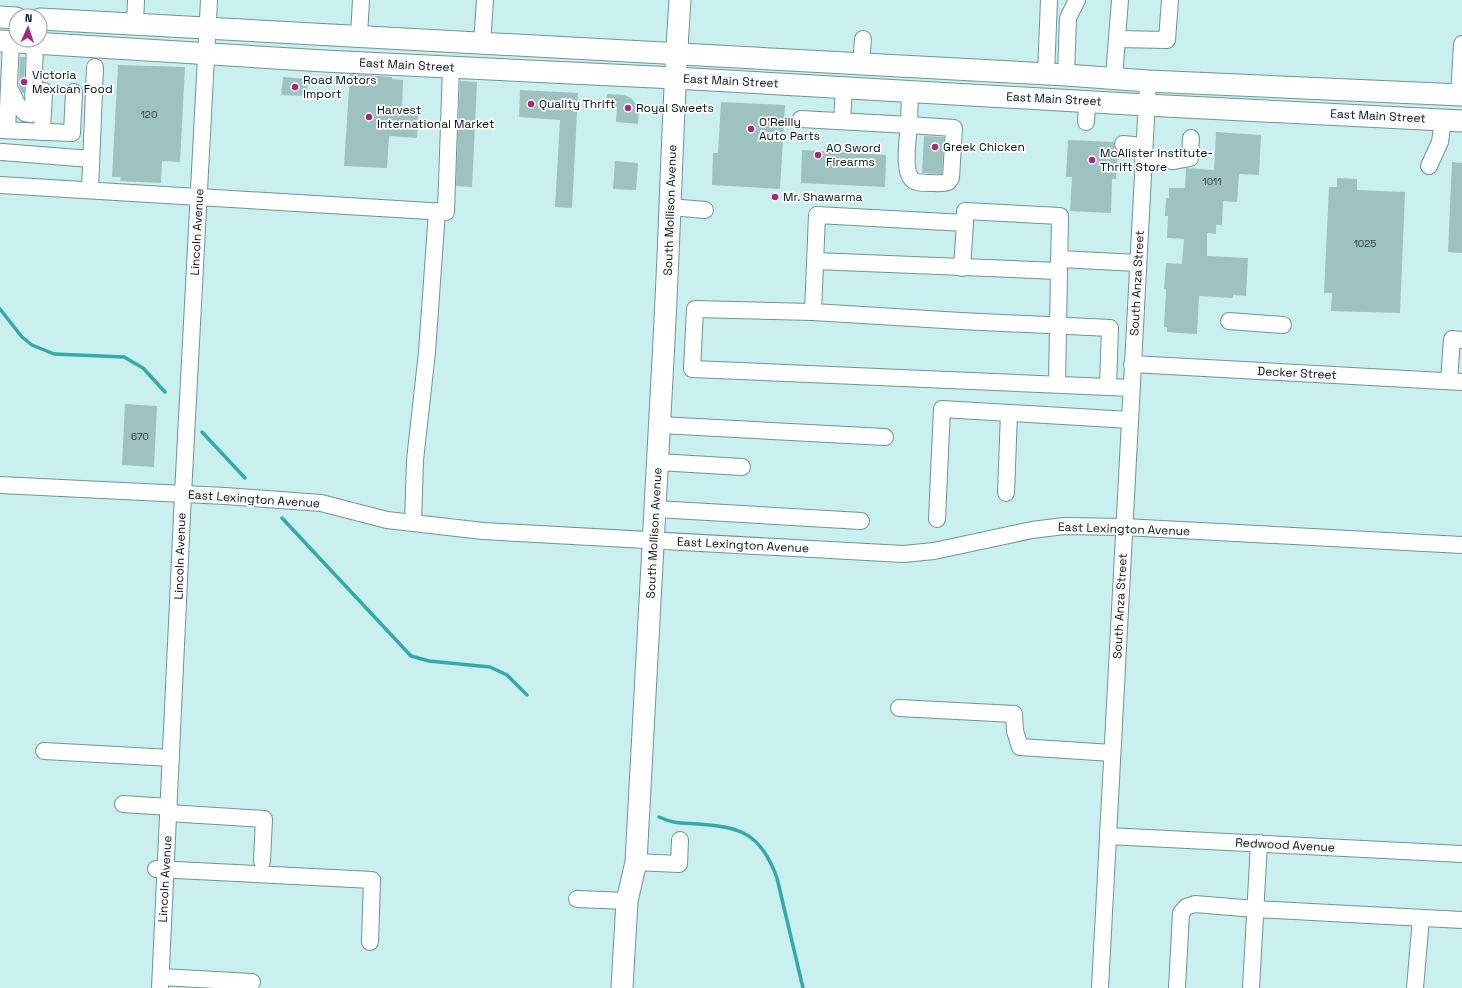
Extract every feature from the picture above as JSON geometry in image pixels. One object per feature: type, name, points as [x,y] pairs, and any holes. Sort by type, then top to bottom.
[{"type":"main road","name":"South Mollison Avenue","points":[[622,988],[627,901],[636,862],[656,509],[676,53],[680,0]]},
{"type":"main road","name":"East Main Street","points":[[48,19],[1114,77],[1148,81],[1461,95]]},
{"type":"main road","points":[[358,63],[359,36]]},
{"type":"main road","name":"East Main Street","points":[[48,44],[358,63],[675,78],[1146,105],[1453,120]]},
{"type":"street","points":[[135,24],[136,0]]},
{"type":"street","name":"Lincoln Avenue","points":[[160,983],[161,869],[168,810],[171,758],[183,494],[209,0]]},
{"type":"street","points":[[359,36],[361,0]]},
{"type":"street","points":[[482,43],[484,0]]},
{"type":"street","points":[[1049,0],[1056,74]]},
{"type":"street","points":[[1056,74],[1068,18],[1077,0]]},
{"type":"street","points":[[1114,77],[1120,0]]},
{"type":"street","points":[[1117,39],[1167,40],[1170,0]]},
{"type":"street","points":[[861,64],[863,39]]},
{"type":"street","points":[[6,42],[9,87],[3,130],[72,133],[74,92]]},
{"type":"street","points":[[1461,95],[1462,44]]},
{"type":"street","points":[[9,87],[17,104],[25,113],[31,114],[40,48]]},
{"type":"street","points":[[41,48],[42,132]]},
{"type":"street","points":[[90,190],[95,67]]},
{"type":"street","points":[[0,185],[446,212],[451,67]]},
{"type":"street","name":"South Anza Street","points":[[1100,988],[1143,152],[1148,81]]},
{"type":"street","points":[[842,121],[844,87]]},
{"type":"street","points":[[801,119],[909,126],[954,128],[951,178],[948,182],[942,184],[929,183],[914,181],[909,177],[907,165],[909,126],[910,91]]},
{"type":"street","points":[[1086,122],[1087,101]]},
{"type":"street","points":[[1428,166],[1453,120]]},
{"type":"street","points":[[1124,144],[1143,152],[1174,161],[1190,158],[1191,138]]},
{"type":"street","points":[[2,152],[91,159]]},
{"type":"street","points":[[670,207],[705,210]]},
{"type":"street","points":[[413,523],[415,460],[427,352],[437,211]]},
{"type":"street","points":[[962,268],[965,211],[1060,216],[1056,384]]},
{"type":"street","points":[[813,312],[817,215],[965,223]]},
{"type":"street","points":[[815,261],[962,268],[1138,264]]},
{"type":"street","points":[[1108,386],[1110,328],[813,312],[696,309],[692,369],[1131,388]]},
{"type":"street","points":[[1229,321],[1283,325]]},
{"type":"street","points":[[1456,381],[1452,339],[1462,340]]},
{"type":"street","name":"Decker Street","points":[[1132,364],[1456,381]]},
{"type":"street","points":[[937,519],[942,409],[1130,420]]},
{"type":"street","points":[[1006,492],[1009,413]]},
{"type":"street","points":[[660,425],[886,437]]},
{"type":"street","points":[[658,462],[742,467]]},
{"type":"street","name":"East Lexington Avenue","points":[[0,485],[226,496],[321,503],[387,520],[483,530],[903,554],[934,551],[1032,530],[1064,526],[1124,527],[1462,545]]},
{"type":"street","points":[[656,509],[861,521]]},
{"type":"street","points":[[899,708],[1014,714],[1015,730],[1020,747],[1112,753]]},
{"type":"street","points":[[44,751],[171,758]]},
{"type":"street","points":[[123,804],[168,810],[264,819],[262,861]]},
{"type":"street","name":"Redwood Avenue","points":[[1108,836],[1462,854]]},
{"type":"street","points":[[636,862],[679,864],[680,840]]},
{"type":"street","points":[[1252,988],[1259,844]]},
{"type":"street","points":[[161,869],[372,880],[370,942]]},
{"type":"street","points":[[577,899],[627,901]]},
{"type":"street","points":[[1177,988],[1181,913],[1186,907],[1195,904],[1256,909],[1462,920]]},
{"type":"street","points":[[1415,988],[1421,918]]},
{"type":"street","points":[[160,983],[252,982]]},
{"type":"building","points":[[20,57],[25,57],[24,93],[22,93],[19,85]]},
{"type":"building","points":[[118,65],[185,67],[180,162],[162,161],[161,183],[120,181],[121,177],[112,177]]},
{"type":"building","name":"Harvest International Market","points":[[350,74],[392,77],[392,79],[403,80],[402,114],[418,116],[417,138],[389,136],[387,168],[344,166]]},
{"type":"building","name":"Road Motors Import","points":[[283,77],[308,79],[307,96],[281,95]]},
{"type":"building","points":[[460,81],[477,82],[472,187],[456,186]]},
{"type":"building","points":[[520,90],[578,93],[572,208],[555,207],[560,120],[519,117]]},
{"type":"building","name":"Royal Sweets","points":[[607,94],[624,95],[631,98],[639,109],[638,124],[616,122],[617,107],[606,106]]},
{"type":"building","name":"O'Reilly Auto Parts","points":[[721,102],[785,105],[780,189],[712,185],[713,153],[718,153]]},
{"type":"building","points":[[1216,132],[1261,135],[1259,175],[1239,174],[1237,202],[1223,201],[1222,225],[1216,225],[1216,234],[1207,233],[1207,256],[1248,258],[1246,296],[1233,295],[1233,298],[1199,296],[1197,334],[1167,332],[1167,327],[1164,327],[1166,263],[1182,264],[1184,239],[1167,238],[1168,216],[1165,216],[1166,198],[1169,198],[1169,188],[1185,188],[1186,168],[1214,170]]},
{"type":"building","name":"Greek Chicken","points":[[924,136],[944,137],[942,174],[922,173]]},
{"type":"building","points":[[1068,140],[1114,142],[1114,148],[1118,152],[1116,179],[1112,179],[1111,213],[1070,211],[1072,177],[1066,177]]},
{"type":"building","points":[[802,150],[886,155],[885,187],[801,183]]},
{"type":"building","points":[[615,161],[638,163],[636,190],[613,189]]},
{"type":"building","points":[[1452,162],[1462,163],[1462,253],[1448,252]]},
{"type":"building","points":[[1337,178],[1357,179],[1357,190],[1405,192],[1400,313],[1331,311],[1332,293],[1324,293],[1329,187],[1337,187]]},
{"type":"building","points":[[125,404],[157,406],[154,467],[122,465]]},
{"type":"waterway","points":[[0,309],[22,337],[32,345],[54,354],[124,357],[143,368],[165,392]]},
{"type":"waterway","points":[[202,432],[245,478]]},
{"type":"waterway","points":[[282,518],[411,656],[429,661],[490,667],[507,675],[527,695]]},
{"type":"waterway","points":[[659,817],[678,823],[713,825],[727,828],[738,831],[757,842],[771,863],[777,878],[803,988]]},
{"type":"place","name":"Victoria Mexican Food","points":[[24,82]]},
{"type":"place","name":"Road Motors Import","points":[[295,87]]},
{"type":"place","name":"Quality Thrift","points":[[531,104]]},
{"type":"place","name":"Royal Sweets","points":[[628,108]]},
{"type":"place","name":"Harvest International Market","points":[[369,117]]},
{"type":"place","name":"O'Reilly Auto Parts","points":[[751,129]]},
{"type":"place","name":"Greek Chicken","points":[[935,147]]},
{"type":"place","name":"AO Sword Firearms","points":[[818,155]]},
{"type":"place","name":"McAlister Institute- Thrift Store","points":[[1092,160]]},
{"type":"place","name":"Mr. Shawarma","points":[[775,197]]}]
